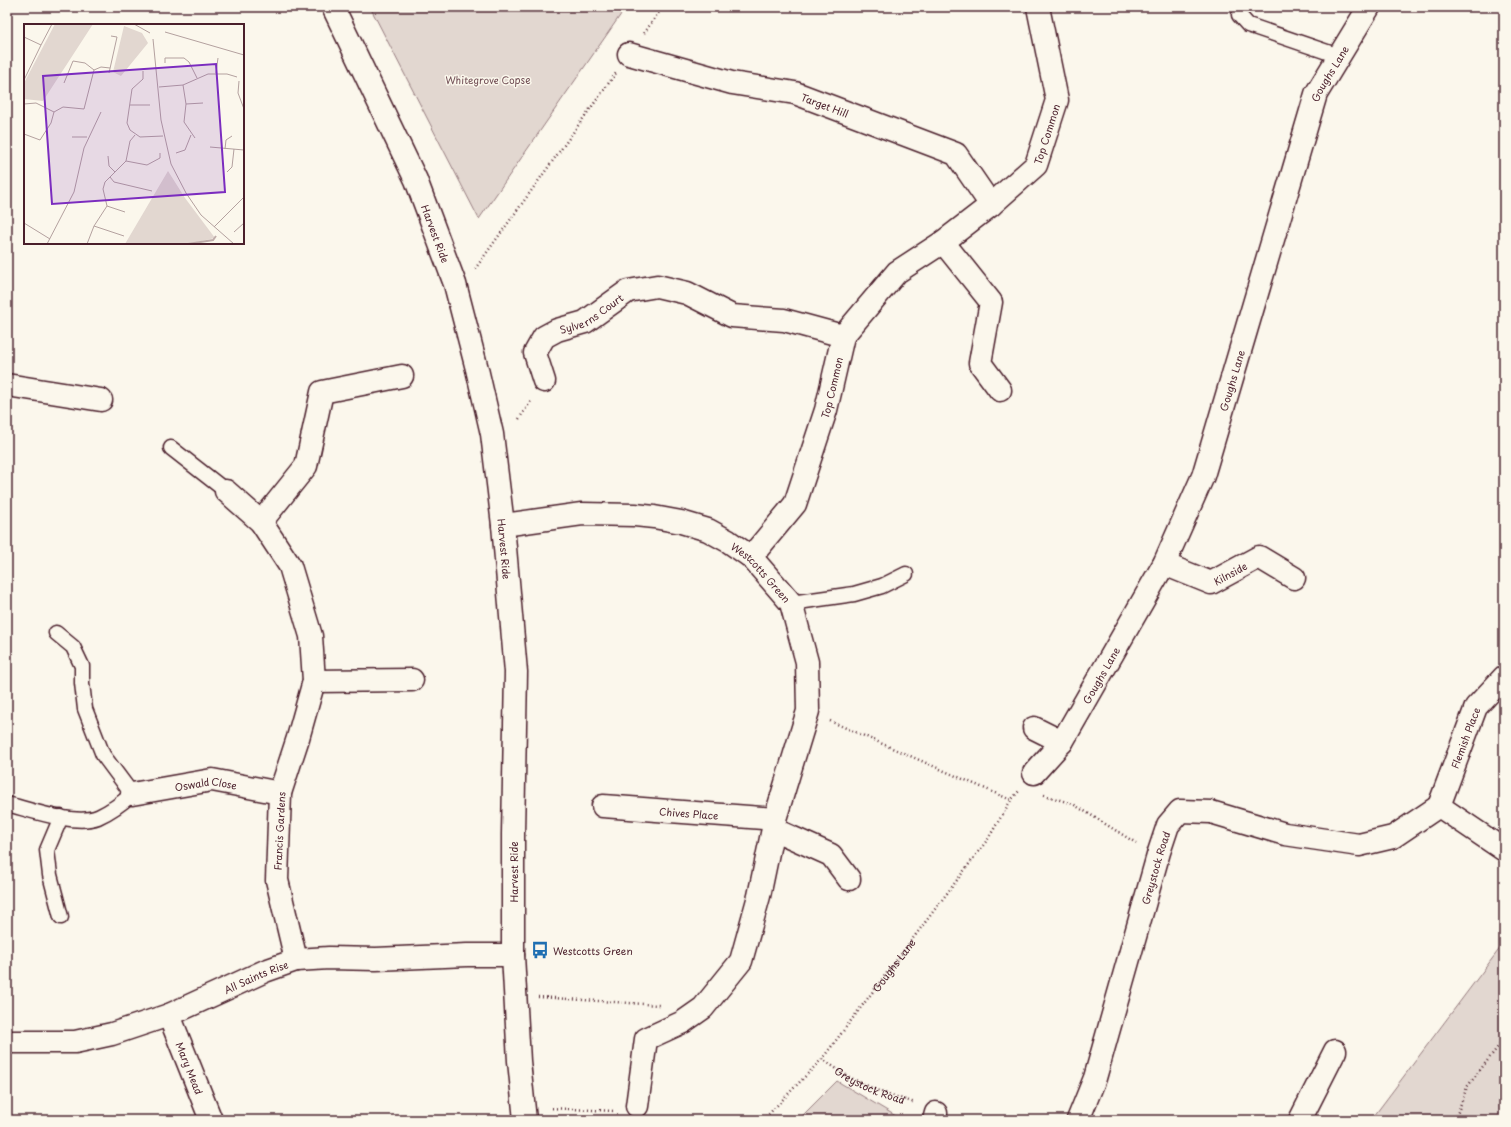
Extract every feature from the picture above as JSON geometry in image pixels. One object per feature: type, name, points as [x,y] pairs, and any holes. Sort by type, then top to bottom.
[{"type":"street","name":"Harvest Ride","points":[[333,7],[416,180],[455,284],[492,434],[503,525],[516,672],[513,834],[513,955],[519,1061],[525,1120]]},
{"type":"street","name":"Top Common","points":[[751,557],[795,504],[826,410],[843,336],[896,272],[943,242],[991,205],[1036,165],[1057,100],[1038,7]]},
{"type":"street","name":"Goughs Lane","points":[[1037,782],[1062,742],[1164,564],[1203,476],[1316,94],[1369,7]]},
{"type":"street","name":"Target Hill","points":[[629,54],[732,83],[795,93],[956,154],[991,205]]},
{"type":"street","points":[[943,242],[991,302],[980,363],[1000,390]]},
{"type":"street","name":"Sylverns Court","points":[[544,380],[536,353],[544,337],[557,330],[585,322],[628,291],[657,286],[688,293],[732,316],[784,320],[843,336]]},
{"type":"street","points":[[261,522],[306,466],[322,392],[402,376]]},
{"type":"street","points":[[7,385],[101,400]]},
{"type":"street","name":"Francis Gardens","points":[[226,491],[261,522],[290,566],[311,636],[314,681],[298,738],[280,793],[277,880],[296,960]]},
{"type":"street","name":"Westcotts Green","points":[[503,525],[582,514],[635,515],[654,516],[708,530],[728,541],[751,557],[791,603],[807,662],[808,711],[774,824],[759,896],[741,961],[704,1008],[683,1022],[646,1038],[636,1106]]},
{"type":"street","name":"Kilnside","points":[[1164,564],[1211,583],[1258,558],[1294,578]]},
{"type":"street","name":"Flemish Place","points":[[1438,806],[1476,707],[1504,677]]},
{"type":"street","points":[[314,681],[412,680]]},
{"type":"street","points":[[1034,728],[1062,742]]},
{"type":"street","name":"Oswald Close","points":[[132,794],[212,780],[280,793]]},
{"type":"street","name":"Chives Place","points":[[602,806],[774,824]]},
{"type":"street","points":[[1438,806],[1504,850]]},
{"type":"street","name":"Greystock Road","points":[[1078,1120],[1095,1078],[1159,852],[1168,825],[1180,811],[1211,812],[1285,834],[1359,845],[1394,837],[1438,806]]},
{"type":"street","points":[[774,824],[831,855],[849,879]]},
{"type":"street","name":"All Saints Rise","points":[[7,1042],[75,1042],[112,1034],[169,1016],[265,971],[296,960],[329,958],[376,959],[467,955],[513,955]]},
{"type":"street","name":"Mary Mead","points":[[169,1016],[211,1120]]},
{"type":"street","points":[[1300,1120],[1335,1051]]},
{"type":"lane","points":[[1239,15],[1248,25],[1339,56]]},
{"type":"lane","points":[[171,448],[226,491]]},
{"type":"lane","points":[[791,603],[854,594],[882,586],[906,574]]},
{"type":"lane","points":[[7,804],[72,820],[97,817],[118,806],[132,794],[104,755],[85,709],[82,666],[73,647],[56,633]]},
{"type":"lane","points":[[61,817],[47,850],[50,875],[61,916]]},
{"type":"path","points":[[473,273],[663,7]]},
{"type":"path","name":"Goughs Lane","points":[[763,1120],[822,1059],[988,839],[1012,800],[808,711]]},
{"type":"path","points":[[1037,782],[1045,796],[1073,804],[1138,844]]},
{"type":"path","points":[[535,996],[665,1005]]},
{"type":"path","points":[[1455,1120],[1467,1087],[1504,1039]]},
{"type":"path","name":"Greystock Road","points":[[822,1059],[849,1077],[876,1090],[910,1101],[935,1116]]},
{"type":"path","points":[[543,1107],[610,1112],[636,1106]]},
{"type":"green space","name":"Whitegrove Copse","points":[[370,7],[626,7],[479,219]]},
{"type":"green space","points":[[1504,943],[1504,1120],[1371,1120]]},
{"type":"green space","points":[[837,1081],[901,1119],[901,1120],[798,1120]]},
{"type":"place","name":"Westcotts Green","points":[[540,950]]}]
